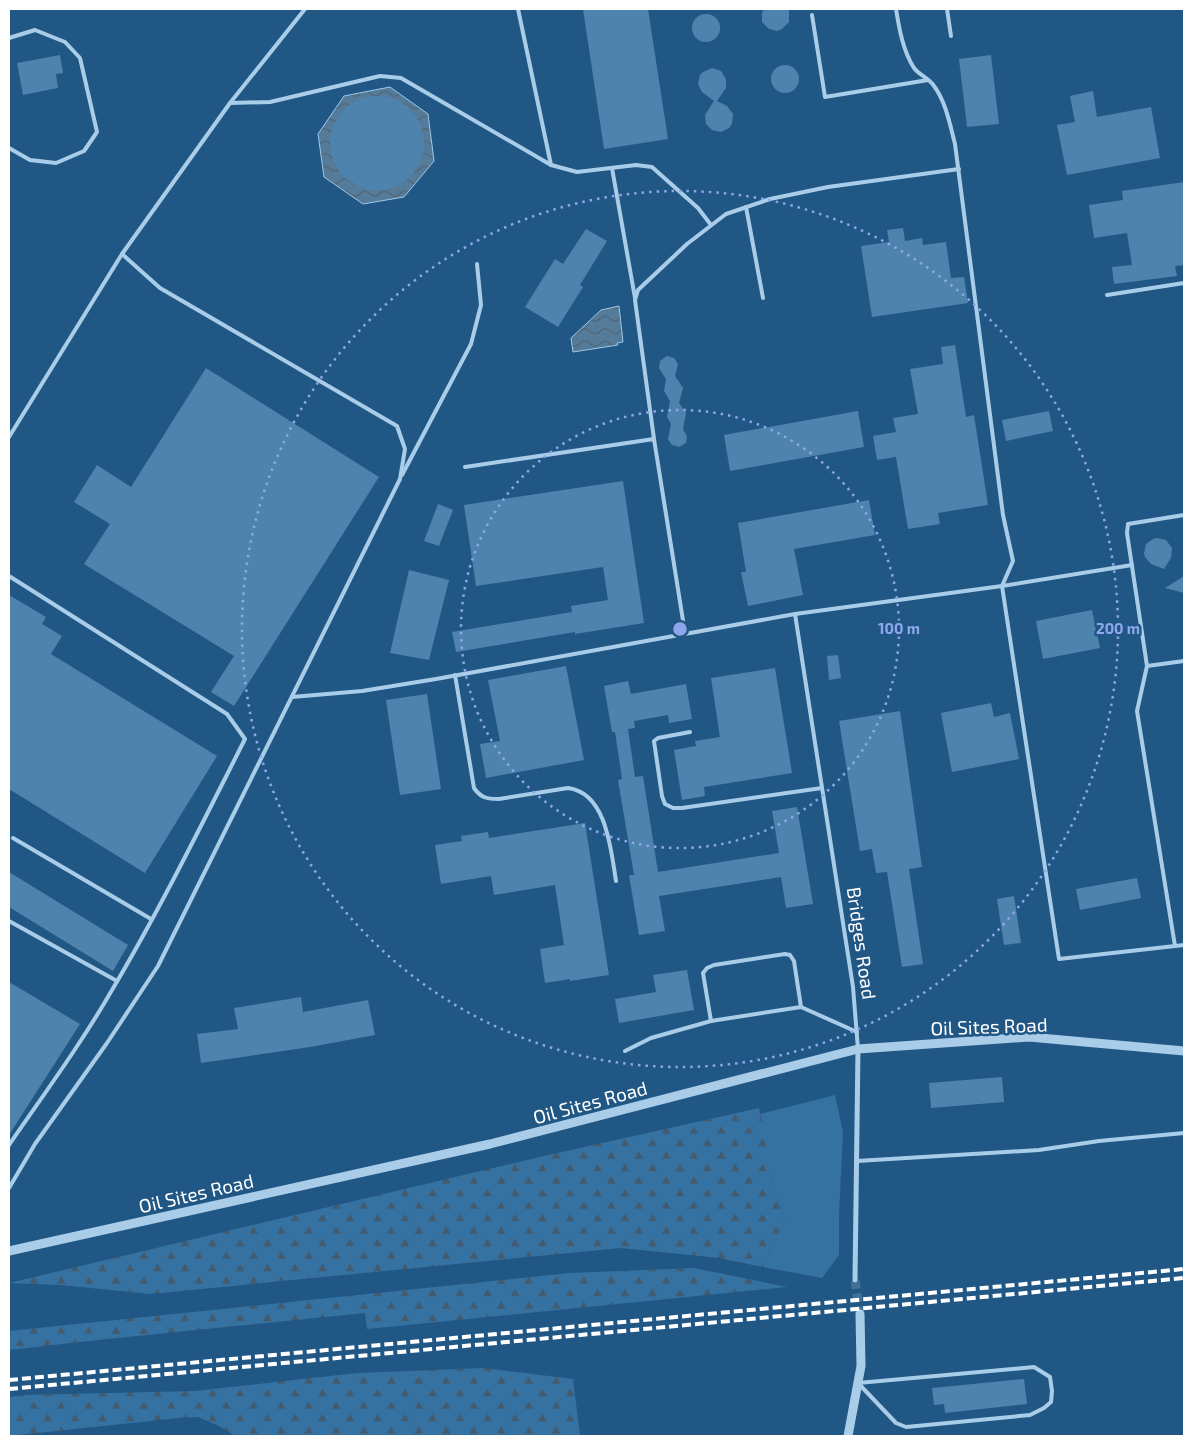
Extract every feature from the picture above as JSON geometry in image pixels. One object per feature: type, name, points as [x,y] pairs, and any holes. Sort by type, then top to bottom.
[{"type":"street","name":"Oil Sites Road","points":[[9,1251],[490,1144],[858,1049],[1029,1037],[1184,1051]]},
{"type":"street","name":"Bridges Road","points":[[855,1280],[858,1049]]},
{"type":"street","points":[[848,1436],[861,1366],[860,1314]]},
{"type":"lane","points":[[9,437],[122,254],[230,103],[305,9]]},
{"type":"lane","points":[[518,9],[551,165]]},
{"type":"lane","points":[[896,9],[907,55],[915,69],[934,85],[946,111],[955,144],[1003,515],[1013,561],[1002,586],[1059,959],[1184,945]]},
{"type":"lane","points":[[947,9],[951,36]]},
{"type":"lane","points":[[812,15],[825,97],[928,80]]},
{"type":"lane","points":[[9,38],[35,30],[65,42],[80,58],[97,132],[84,151],[56,163],[30,160],[9,148]]},
{"type":"lane","points":[[230,103],[270,102],[380,76],[401,78],[551,165],[577,172],[636,165],[652,167],[698,208],[711,225]]},
{"type":"lane","points":[[612,168],[635,300],[654,439],[686,633]]},
{"type":"lane","points":[[635,300],[638,290],[688,244],[726,214],[770,199],[828,187],[959,169]]},
{"type":"lane","points":[[746,207],[763,298]]},
{"type":"lane","points":[[122,254],[160,288],[397,426],[405,449],[400,479]]},
{"type":"lane","points":[[9,1188],[34,1144],[107,1043],[158,966],[400,479],[470,344],[481,305],[477,264]]},
{"type":"lane","points":[[1107,295],[1184,283]]},
{"type":"lane","points":[[465,467],[654,439]]},
{"type":"lane","points":[[1175,946],[1138,711],[1147,666],[1127,533],[1128,524],[1184,515]]},
{"type":"lane","points":[[292,697],[362,691],[795,614],[1002,586],[1132,565]]},
{"type":"lane","points":[[9,576],[227,714],[245,739],[188,852],[117,981],[94,1020],[9,1145]]},
{"type":"lane","name":"Bridges Road","points":[[795,614],[853,987],[858,1049]]},
{"type":"lane","points":[[1147,666],[1184,661]]},
{"type":"lane","points":[[455,675],[474,788],[479,796],[488,800],[568,788],[578,790],[585,795],[605,823],[616,882]]},
{"type":"lane","points":[[690,732],[658,738],[654,741],[662,796],[665,804],[673,808],[822,788]]},
{"type":"lane","points":[[13,838],[151,919]]},
{"type":"lane","points":[[9,921],[117,981]]},
{"type":"lane","points":[[711,1021],[703,973],[707,968],[714,965],[784,954],[790,955],[794,961],[801,1007]]},
{"type":"lane","points":[[625,1051],[651,1038],[711,1021],[801,1007],[857,1032]]},
{"type":"lane","points":[[857,1161],[1040,1150],[1099,1141],[1184,1133]]},
{"type":"lane","points":[[1034,1367],[1050,1377],[1052,1391],[1051,1402],[1030,1415],[906,1427],[896,1423],[858,1382],[1034,1367]]},
{"type":"green space","points":[[835,1095],[843,1132],[839,1255],[822,1278],[763,1267],[785,1219],[775,1195],[760,1114]]},
{"type":"green space","points":[[759,1108],[775,1195],[785,1219],[763,1267],[719,1258],[621,1248],[150,1294],[61,1285],[9,1283],[544,1156]]},
{"type":"green space","points":[[694,1268],[787,1287],[367,1329],[365,1313],[9,1350],[9,1331],[570,1273]]},
{"type":"green space","points":[[483,1368],[573,1379],[580,1436],[235,1436],[219,1426],[198,1417],[9,1436],[9,1397],[24,1395],[195,1391],[357,1373]]},
{"type":"water","points":[[390,87],[428,114],[434,161],[404,197],[363,204],[324,177],[318,134],[344,96]]},
{"type":"water","points":[[619,306],[623,342],[617,343],[618,345],[573,352],[571,338],[601,310]]},
{"type":"building","points":[[583,9],[648,9],[668,139],[604,149]]},
{"type":"building","points":[[764,9],[789,9],[789,22],[777,31],[769,29],[762,22]]},
{"type":"building","points":[[706,14],[716,18],[720,28],[716,38],[706,42],[696,38],[692,28],[696,18]]},
{"type":"building","points":[[60,55],[63,73],[56,74],[58,88],[23,95],[17,63]]},
{"type":"building","points":[[991,55],[999,124],[967,127],[959,59]]},
{"type":"building","points":[[785,65],[795,69],[799,79],[795,89],[785,93],[775,89],[771,79],[775,69]]},
{"type":"building","points":[[712,68],[721,71],[726,79],[726,88],[717,101],[727,106],[733,114],[732,124],[721,132],[712,130],[706,124],[705,115],[714,101],[702,92],[698,84],[700,75]]},
{"type":"building","points":[[1093,91],[1097,117],[1151,107],[1160,158],[1067,175],[1057,125],[1075,122],[1070,96]]},
{"type":"building","points":[[377,96],[395,100],[410,110],[420,125],[424,143],[420,161],[410,176],[395,186],[377,190],[359,186],[344,176],[334,161],[330,143],[334,125],[344,110],[359,100]]},
{"type":"building","points":[[1184,182],[1184,265],[1175,266],[1177,276],[1114,284],[1112,267],[1132,265],[1127,233],[1094,238],[1089,205],[1123,200],[1122,191]]},
{"type":"building","points":[[903,228],[905,241],[922,238],[923,245],[946,242],[951,278],[964,277],[968,303],[872,317],[861,246],[889,242],[887,230]]},
{"type":"building","points":[[586,229],[607,241],[580,285],[583,287],[558,327],[525,307],[555,259],[563,264]]},
{"type":"building","points":[[955,345],[966,417],[974,415],[988,505],[938,513],[940,524],[908,529],[896,457],[877,460],[873,436],[896,432],[893,418],[918,414],[910,369],[943,364],[941,347]]},
{"type":"building","points":[[667,356],[674,358],[678,364],[675,376],[683,388],[679,403],[686,413],[683,429],[687,436],[686,443],[679,447],[672,445],[668,439],[671,424],[667,417],[670,401],[664,391],[666,379],[659,368],[660,361]]},
{"type":"building","points":[[206,368],[379,477],[234,706],[211,692],[234,656],[84,564],[110,524],[74,502],[97,465],[131,487]]},
{"type":"building","points":[[858,411],[864,447],[730,471],[724,435]]},
{"type":"building","points":[[1049,411],[1053,431],[1006,441],[1002,420]]},
{"type":"building","points":[[623,481],[644,623],[575,634],[575,632],[456,652],[452,632],[572,612],[571,606],[608,600],[603,567],[476,586],[464,505]]},
{"type":"building","points":[[869,500],[875,535],[794,549],[803,595],[748,606],[741,572],[746,572],[738,523]]},
{"type":"building","points":[[438,504],[453,510],[439,546],[424,541]]},
{"type":"building","points":[[1157,538],[1166,540],[1172,548],[1171,558],[1164,569],[1151,564],[1144,553],[1146,544]]},
{"type":"building","points":[[409,570],[449,580],[429,660],[390,653]]},
{"type":"building","points":[[1184,576],[1184,593],[1165,588]]},
{"type":"building","points":[[9,595],[46,617],[42,624],[62,636],[51,654],[217,756],[145,873],[9,789]]},
{"type":"building","points":[[1092,610],[1100,648],[1043,659],[1036,621]]},
{"type":"building","points":[[838,655],[841,678],[829,680],[827,656]]},
{"type":"building","points":[[566,666],[584,760],[486,778],[480,744],[500,741],[488,680]]},
{"type":"building","points":[[775,668],[792,773],[704,787],[705,796],[682,800],[674,750],[696,746],[695,741],[720,737],[711,678]]},
{"type":"building","points":[[628,681],[631,694],[686,684],[692,719],[669,723],[668,715],[634,721],[635,728],[628,729],[635,777],[643,776],[658,872],[779,853],[772,811],[797,807],[813,904],[786,908],[781,877],[659,896],[665,931],[639,935],[629,875],[634,875],[618,780],[622,779],[615,732],[612,732],[604,686]]},
{"type":"building","points":[[427,694],[441,789],[400,795],[386,700]]},
{"type":"building","points":[[991,703],[994,717],[1010,713],[1019,759],[952,772],[941,713]]},
{"type":"building","points":[[900,711],[922,867],[909,869],[923,964],[902,967],[887,872],[876,873],[872,849],[860,851],[839,721]]},
{"type":"building","points":[[585,823],[609,975],[545,983],[540,949],[564,945],[555,885],[494,895],[491,876],[441,884],[435,845],[462,841],[461,836],[488,832],[489,838]]},
{"type":"building","points":[[9,872],[128,945],[113,971],[9,907]]},
{"type":"building","points":[[1137,878],[1141,898],[1080,910],[1076,889]]},
{"type":"building","points":[[1014,896],[1021,943],[1004,945],[997,899]]},
{"type":"building","points":[[687,970],[694,1010],[619,1023],[615,999],[656,992],[653,975]]},
{"type":"building","points":[[9,982],[80,1024],[9,1135]]},
{"type":"building","points":[[301,997],[303,1012],[368,1000],[375,1035],[310,1047],[201,1063],[197,1034],[238,1029],[234,1008]]},
{"type":"building","points":[[1002,1077],[1004,1102],[931,1108],[929,1083]]},
{"type":"building","points":[[1024,1379],[1027,1404],[945,1413],[944,1404],[934,1405],[932,1388]]},
{"type":"tunnel","points":[[855,1280],[860,1314]]},
{"type":"railway","points":[[9,1380],[1184,1269]]},
{"type":"railway","points":[[9,1389],[1184,1278]]}]
